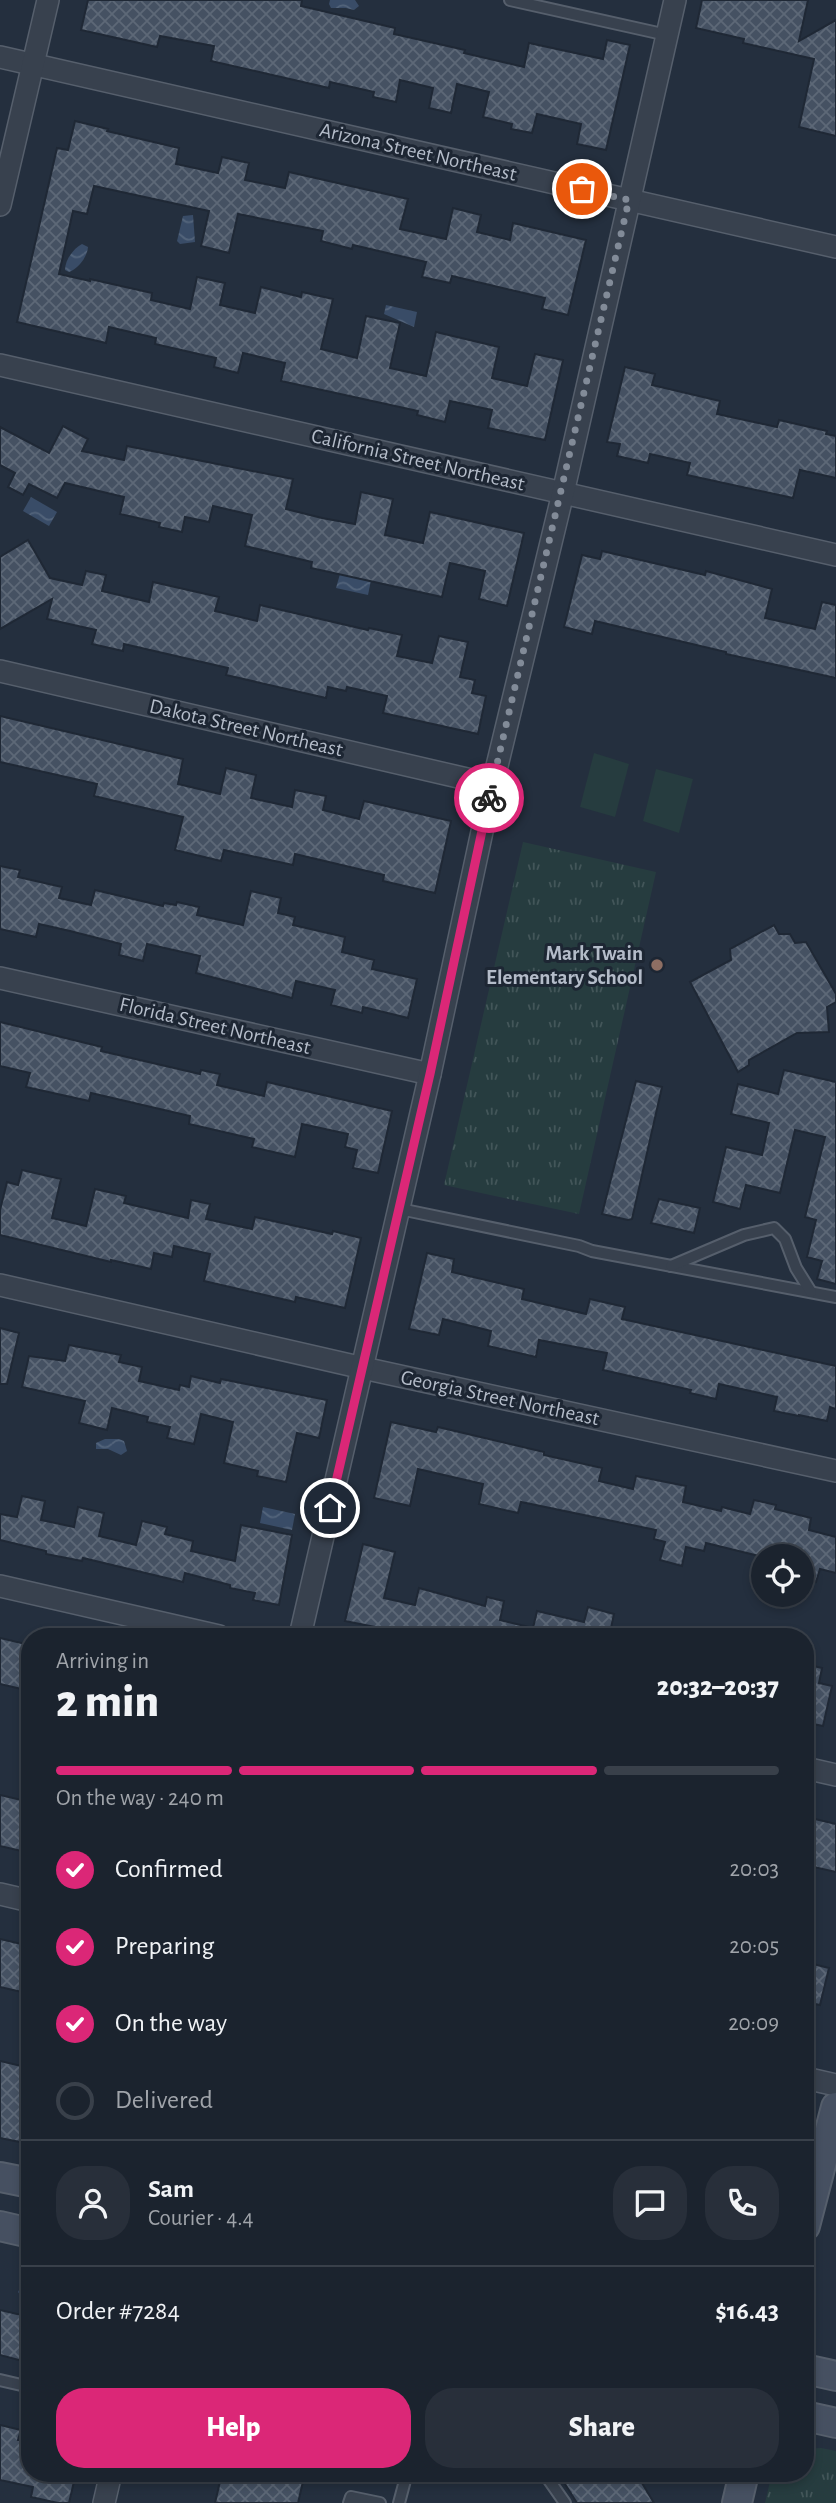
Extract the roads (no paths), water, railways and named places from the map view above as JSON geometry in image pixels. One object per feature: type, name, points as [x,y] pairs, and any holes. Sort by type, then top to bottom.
[{"type":"street","points":[[0,205],[48,0]]},
{"type":"street","points":[[302,1628],[400,1209],[492,785],[675,0]]},
{"type":"street","name":"Arizona Street Northeast","points":[[0,57],[836,247]]},
{"type":"street","name":"California Street Northeast","points":[[0,365],[836,555]]},
{"type":"street","name":"Dakota Street Northeast","points":[[0,670],[492,785]]},
{"type":"street","name":"Florida Street Northeast","points":[[0,978],[430,1074]]},
{"type":"street","name":"Georgia Street Northeast","points":[[0,1285],[363,1368],[836,1471]]},
{"type":"street","points":[[0,1587],[183,1628]]},
{"type":"street","points":[[814,1770],[836,1775]]},
{"type":"street","points":[[0,1894],[21,1899]]},
{"type":"street","points":[[814,2080],[836,2085]]},
{"type":"street","points":[[814,2194],[834,2124]]},
{"type":"street","points":[[0,2177],[21,2181]]},
{"type":"street","points":[[0,2226],[21,2231]]},
{"type":"street","points":[[814,2371],[836,2376]]},
{"type":"street","points":[[814,2418],[836,2423]]},
{"type":"street","points":[[104,2503],[109,2482]]},
{"type":"street","points":[[737,2503],[742,2482]]},
{"type":"lane","points":[[510,0],[667,35]]},
{"type":"lane","points":[[400,1209],[671,1266],[836,1297]]},
{"type":"lane","points":[[671,1266],[744,1235],[774,1228],[785,1240],[796,1268],[811,1292]]},
{"type":"lane","points":[[0,2380],[21,2385]]},
{"type":"lane","points":[[399,2503],[405,2482]]},
{"type":"lane","points":[[550,2482],[565,2503]]},
{"type":"lane","points":[[349,2503],[351,2497],[380,2503]]},
{"type":"water","points":[[330,0],[355,0],[359,6],[354,10],[331,8]]},
{"type":"water","points":[[193,215],[195,242],[180,244],[177,241],[183,216]]},
{"type":"water","points":[[82,244],[88,247],[84,258],[73,270],[65,270],[70,255]]},
{"type":"water","points":[[386,305],[417,312],[414,327],[384,314]]},
{"type":"water","points":[[31,497],[57,512],[49,526],[23,511]]},
{"type":"water","points":[[340,574],[371,580],[368,595],[336,588]]},
{"type":"water","points":[[105,1439],[124,1441],[127,1451],[121,1455],[108,1449],[96,1449],[96,1443]]},
{"type":"water","points":[[263,1507],[295,1514],[292,1530],[260,1523]]},
{"type":"place","name":"Mark Twain Elementary School","points":[[657,965]]}]
